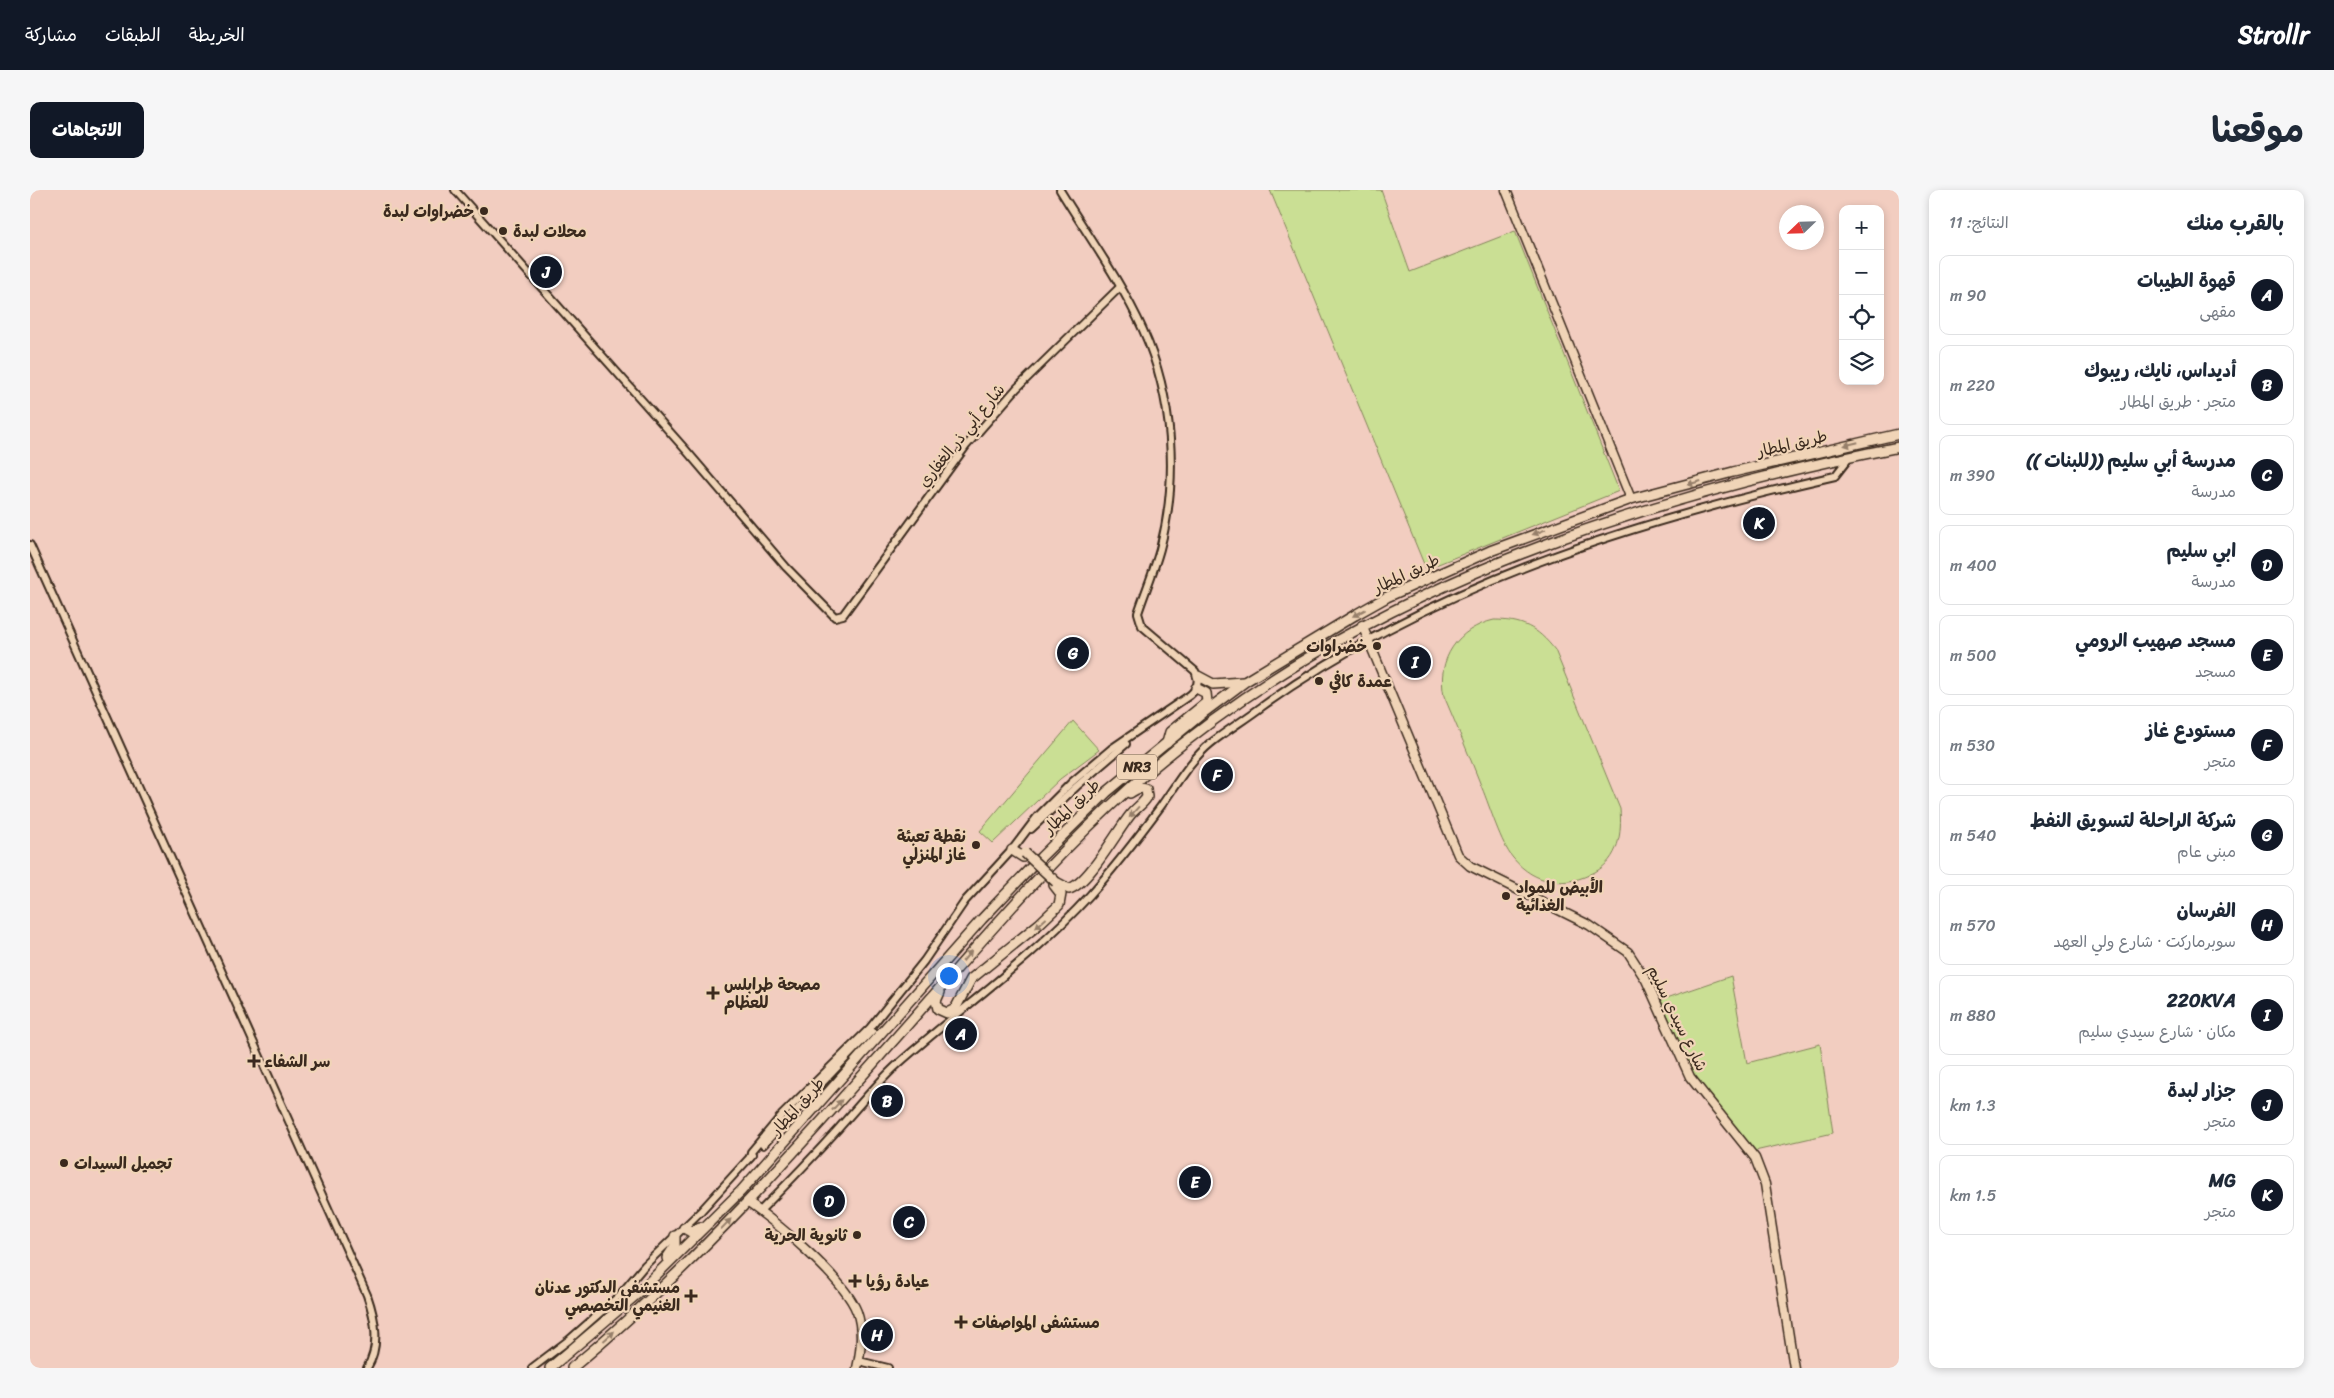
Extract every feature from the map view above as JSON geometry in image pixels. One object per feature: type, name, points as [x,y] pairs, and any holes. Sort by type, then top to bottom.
[{"type":"highway","name":"طريق المطار","points":[[550,1368],[647,1284],[713,1219],[767,1162],[982,919],[1041,857],[1107,792],[1246,681],[1317,636],[1396,593],[1490,551],[1631,499],[1743,470],[1899,434]]},
{"type":"highway","name":"طريق المطار","points":[[572,1368],[653,1296],[747,1202],[846,1094],[983,937],[1075,840],[1108,807],[1174,750],[1221,714],[1287,670],[1362,625],[1490,565],[1600,524],[1735,485],[1899,447]]},
{"type":"highway","points":[[1198,676],[1213,684],[1246,681]]},
{"type":"highway","points":[[1167,743],[1170,732],[1207,702],[1206,693],[1196,688]]},
{"type":"highway","points":[[1018,843],[1024,855],[1055,883],[1067,889],[1079,884],[1131,814],[1145,802],[1148,797],[1146,789],[1138,788],[1134,790],[1075,840]]},
{"type":"highway","points":[[945,982],[936,1001],[938,1009],[947,1013],[960,1007],[966,986],[971,979],[1039,924],[1059,905],[1061,894],[1055,883]]},
{"type":"highway","points":[[684,1228],[687,1231],[693,1232],[713,1219]]},
{"type":"highway","points":[[647,1284],[674,1249],[675,1236]]},
{"type":"main road","points":[[1506,190],[1631,499]]},
{"type":"main road","name":"شارع سيدي سليم","points":[[1362,625],[1458,855],[1470,866],[1603,933],[1628,952],[1646,980],[1690,1077],[1755,1158],[1765,1184],[1794,1368]]},
{"type":"main road","points":[[747,1202],[760,1211],[819,1263],[846,1293],[858,1313],[861,1333],[858,1364]]},
{"type":"street","name":"شارع أبي ذر الغفاري","points":[[455,190],[685,449],[786,567],[836,617],[843,615],[966,446],[1017,388],[1119,288]]},
{"type":"street","points":[[532,1368],[569,1340],[618,1296],[645,1265],[684,1228],[750,1157],[782,1115],[870,1028],[925,962],[979,883],[1018,843],[1082,781],[1152,722],[1190,695],[1196,688],[1198,676],[1189,665],[1142,626],[1138,618],[1160,548],[1166,517],[1171,451],[1157,365],[1142,330],[1119,288],[1060,190]]},
{"type":"street","points":[[760,1211],[811,1159],[895,1067],[960,1007],[1036,949],[1090,895],[1208,745],[1301,679],[1368,639],[1424,609],[1475,586],[1556,554],[1701,508],[1835,476],[1849,458]]},
{"type":"street","points":[[30,545],[367,1294],[376,1328],[373,1355],[367,1368]]},
{"type":"street","points":[[858,1364],[888,1368]]},
{"type":"green space","points":[[1270,190],[1381,190],[1410,272],[1515,231],[1619,491],[1426,569]]},
{"type":"green space","points":[[1494,620],[1513,621],[1528,626],[1542,636],[1555,650],[1620,809],[1619,836],[1614,853],[1603,867],[1584,877],[1562,882],[1541,879],[1531,874],[1513,858],[1500,835],[1444,696],[1443,670],[1452,647],[1470,630]]},
{"type":"green space","points":[[1073,721],[1099,750],[1060,779],[993,843],[980,831]]},
{"type":"green space","points":[[1731,976],[1747,1063],[1820,1044],[1833,1133],[1755,1151],[1690,1069],[1661,1000]]},
{"type":"place","name":"خضراوات لبدة","points":[[484,211]]},
{"type":"place","name":"محلات لبدة","points":[[503,231]]},
{"type":"place","name":"جزار لبدة","points":[[546,272]]},
{"type":"place","name":"MG","points":[[1759,523]]},
{"type":"place","name":"خضراوات","points":[[1377,646]]},
{"type":"place","name":"شركة الراحلة لتسويق النفط","points":[[1073,653]]},
{"type":"place","name":"220KVA","points":[[1415,662]]},
{"type":"place","name":"عمدة كافي","points":[[1319,681]]},
{"type":"place","name":"مستودع غاز","points":[[1217,775]]},
{"type":"place","name":"نقطة تعبئة غاز المنزلي","points":[[976,845]]},
{"type":"place","name":"الأبيض للمواد الغذائية","points":[[1506,896]]},
{"type":"place","name":"مصحة طرابلس للعظام","points":[[713,993]]},
{"type":"place","name":"قهوة الطيبات","points":[[961,1034]]},
{"type":"place","name":"سر الشفاء","points":[[254,1061]]},
{"type":"place","name":"أديداس، نايك، ريبوك","points":[[887,1101]]},
{"type":"place","name":"تجميل السيدات","points":[[64,1163]]},
{"type":"place","name":"مسجد صهيب الرومي","points":[[1195,1182]]},
{"type":"place","name":"ابي سليم","points":[[829,1201]]},
{"type":"place","name":"مدرسة أبي سليم ((للبنات ))","points":[[909,1222]]},
{"type":"place","name":"ثانوية الحرية","points":[[857,1235]]},
{"type":"place","name":"عيادة رؤيا","points":[[855,1281]]},
{"type":"place","name":"مستشفي الدكتور عدنان الغنيمي التخصصي","points":[[691,1296]]},
{"type":"place","name":"مستشفى المواصفات","points":[[961,1322]]},
{"type":"place","name":"الفرسان","points":[[877,1335]]}]
